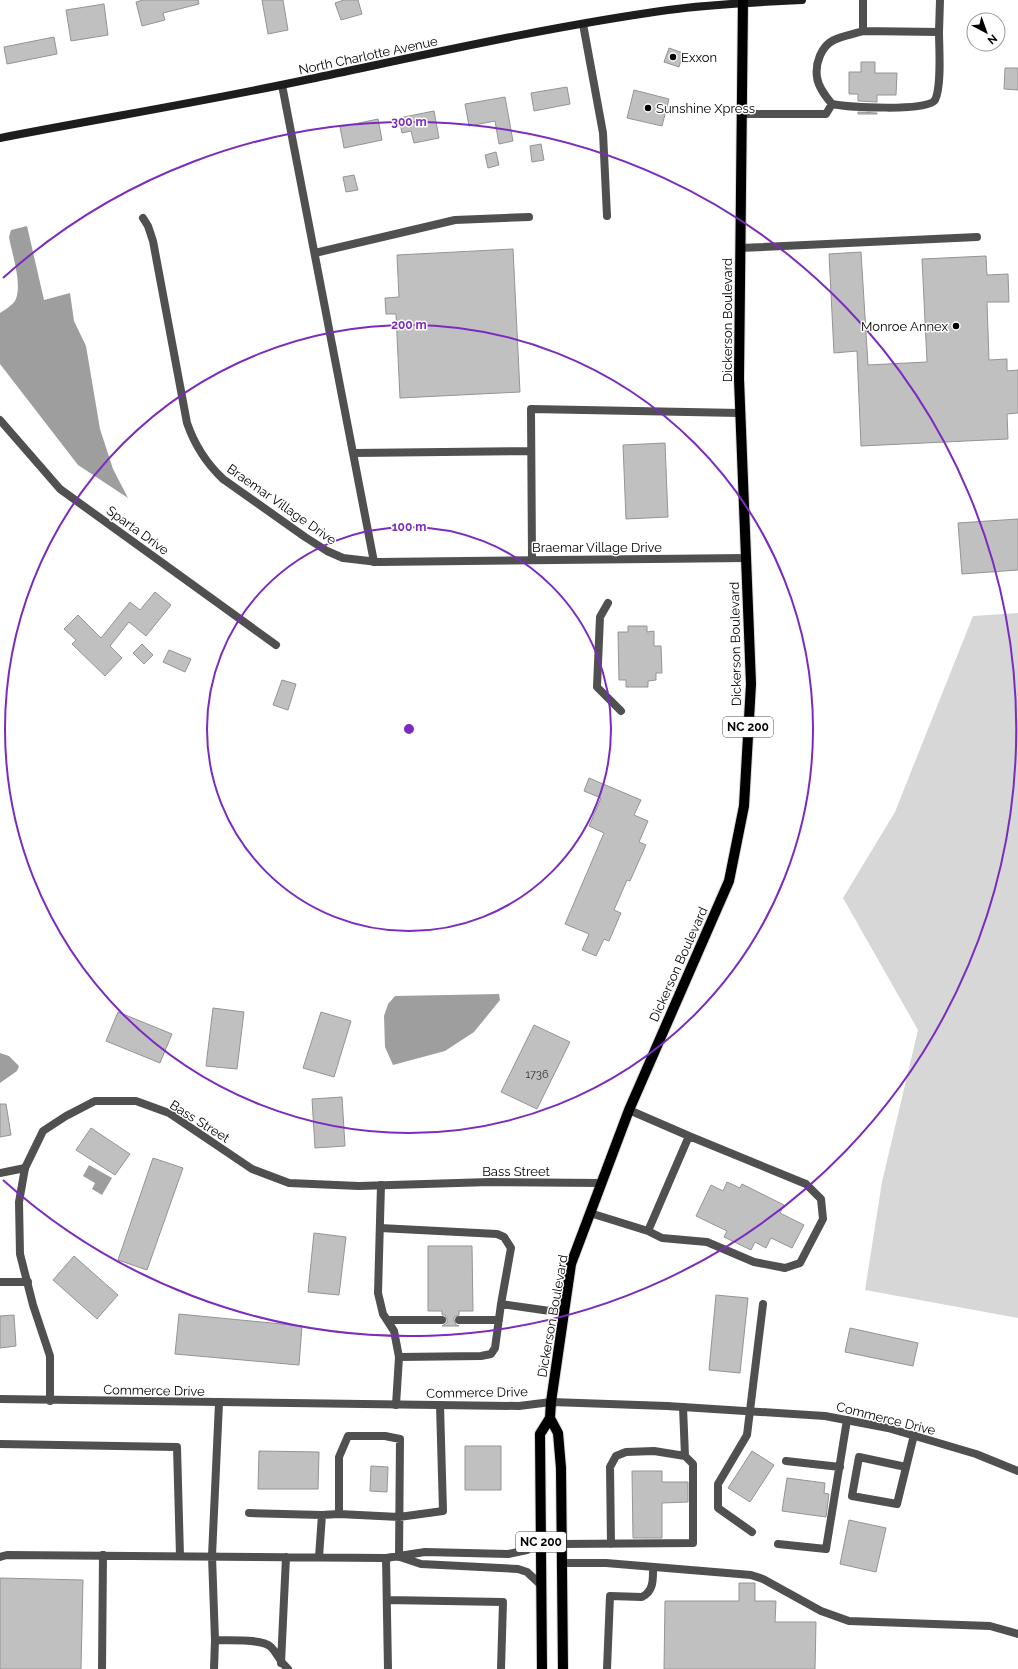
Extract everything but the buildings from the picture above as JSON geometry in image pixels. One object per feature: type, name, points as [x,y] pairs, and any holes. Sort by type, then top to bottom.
[{"type":"main road","name":"North Charlotte Avenue","points":[[0,138],[282,85],[491,41],[583,24],[669,10],[743,1],[802,0]]},
{"type":"main road","name":"Dickerson Boulevard","points":[[542,1669],[540,1434],[550,1418],[571,1264],[630,1110],[729,881],[744,806],[750,684],[740,413],[740,248],[743,1]]},
{"type":"main road","name":"Dickerson Boulevard","points":[[550,1418],[558,1433],[561,1468],[562,1669]]},
{"type":"street","points":[[863,0],[863,31]]},
{"type":"street","points":[[939,32],[863,31],[834,40],[821,52],[818,62],[817,77],[821,88],[832,104],[858,107],[917,107],[932,103],[935,100],[939,82],[940,0]]},
{"type":"street","points":[[583,24],[603,133],[607,216]]},
{"type":"street","points":[[282,85],[374,562]]},
{"type":"street","points":[[742,114],[826,114],[832,104]]},
{"type":"street","points":[[315,254],[455,220],[529,217]]},
{"type":"street","name":"Braemar Village Drive","points":[[143,218],[148,226],[153,241],[188,424],[201,455],[212,469],[223,479],[310,541],[327,551],[343,558],[374,562],[532,559],[746,558]]},
{"type":"street","points":[[740,248],[977,237]]},
{"type":"street","points":[[532,559],[531,409],[740,413]]},
{"type":"street","name":"Sparta Drive","points":[[0,420],[60,489],[276,645]]},
{"type":"street","points":[[354,452],[531,451]]},
{"type":"street","points":[[608,603],[600,617],[597,687],[621,711]]},
{"type":"street","name":"Bass Street","points":[[50,1400],[50,1356],[20,1254],[19,1202],[25,1168],[43,1131],[66,1116],[95,1101],[136,1101],[168,1113],[252,1169],[289,1183],[359,1186],[490,1182],[601,1183]]},
{"type":"street","points":[[590,1212],[648,1231],[662,1238],[707,1242],[754,1262],[785,1268],[800,1263],[823,1220],[821,1200],[806,1184],[630,1110]]},
{"type":"street","points":[[648,1231],[689,1136]]},
{"type":"street","points":[[0,1173],[25,1168]]},
{"type":"street","points":[[381,1185],[378,1293],[381,1308],[394,1331],[399,1358],[396,1405]]},
{"type":"street","points":[[380,1228],[497,1234],[504,1237],[511,1248],[501,1304],[496,1348],[491,1354],[482,1356],[399,1358]]},
{"type":"street","points":[[0,1282],[28,1282]]},
{"type":"street","points":[[501,1304],[564,1313]]},
{"type":"street","points":[[752,1532],[718,1508],[718,1484],[747,1435],[763,1304]]},
{"type":"street","points":[[387,1320],[442,1320]]},
{"type":"street","points":[[459,1320],[499,1320]]},
{"type":"street","name":"Commerce Drive","points":[[0,1399],[520,1406],[551,1402],[683,1407],[825,1416],[888,1428],[914,1435],[976,1454],[1018,1471]]},
{"type":"street","points":[[214,1669],[215,1640],[212,1556],[219,1402]]},
{"type":"street","points":[[249,1513],[339,1514],[399,1517],[443,1511],[440,1405]]},
{"type":"street","points":[[683,1407],[685,1456]]},
{"type":"street","points":[[778,1544],[826,1549],[847,1420]]},
{"type":"street","points":[[906,1467],[859,1457],[852,1496],[897,1504],[914,1435]]},
{"type":"street","points":[[339,1514],[339,1457],[348,1436],[385,1436],[400,1438],[399,1557]]},
{"type":"street","points":[[0,1444],[177,1447],[180,1556]]},
{"type":"street","points":[[562,1544],[611,1544],[693,1543],[693,1464],[685,1456],[654,1451],[626,1452],[616,1456],[610,1467],[611,1544]]},
{"type":"street","points":[[786,1461],[840,1467]]},
{"type":"street","points":[[319,1557],[322,1515]]},
{"type":"street","points":[[0,1556],[103,1555],[386,1558],[425,1552],[508,1554],[526,1550],[541,1532]]},
{"type":"street","points":[[102,1669],[103,1555]]},
{"type":"street","points":[[281,1663],[286,1557]]},
{"type":"street","points":[[399,1557],[420,1564],[518,1569],[527,1572],[541,1585]]},
{"type":"street","points":[[386,1558],[388,1669]]},
{"type":"street","points":[[562,1563],[606,1563],[751,1575],[763,1579],[821,1611],[849,1622],[984,1625],[1005,1629],[1018,1634]]},
{"type":"street","points":[[607,1669],[610,1596],[642,1597],[646,1595],[651,1588],[653,1568]]},
{"type":"street","points":[[387,1600],[503,1602],[501,1669]]},
{"type":"street","points":[[215,1640],[262,1642],[270,1646],[281,1663],[288,1669]]},
{"type":"shaded area","points":[[27,226],[44,300],[70,293],[74,321],[86,346],[100,429],[113,469],[128,498],[78,465],[0,364],[0,313],[13,303],[18,292],[16,268],[9,237],[11,230]]},
{"type":"shaded area","points":[[1018,613],[1018,1318],[865,1290],[882,1182],[918,1030],[843,898],[895,812],[973,616]]},
{"type":"shaded area","points":[[499,994],[500,1000],[474,1032],[445,1051],[393,1065],[385,1047],[384,1016],[388,1004],[395,996]]},
{"type":"shaded area","points":[[0,1053],[9,1056],[19,1066],[17,1071],[0,1083]]},
{"type":"shaded area","points":[[89,1165],[112,1178],[102,1195],[92,1189],[95,1183],[83,1176]]},
{"type":"place","name":"Exxon","points":[[673,57]]},
{"type":"place","name":"Sunshine Xpress","points":[[648,108]]},
{"type":"place","name":"Monroe Annex","points":[[956,326]]}]
